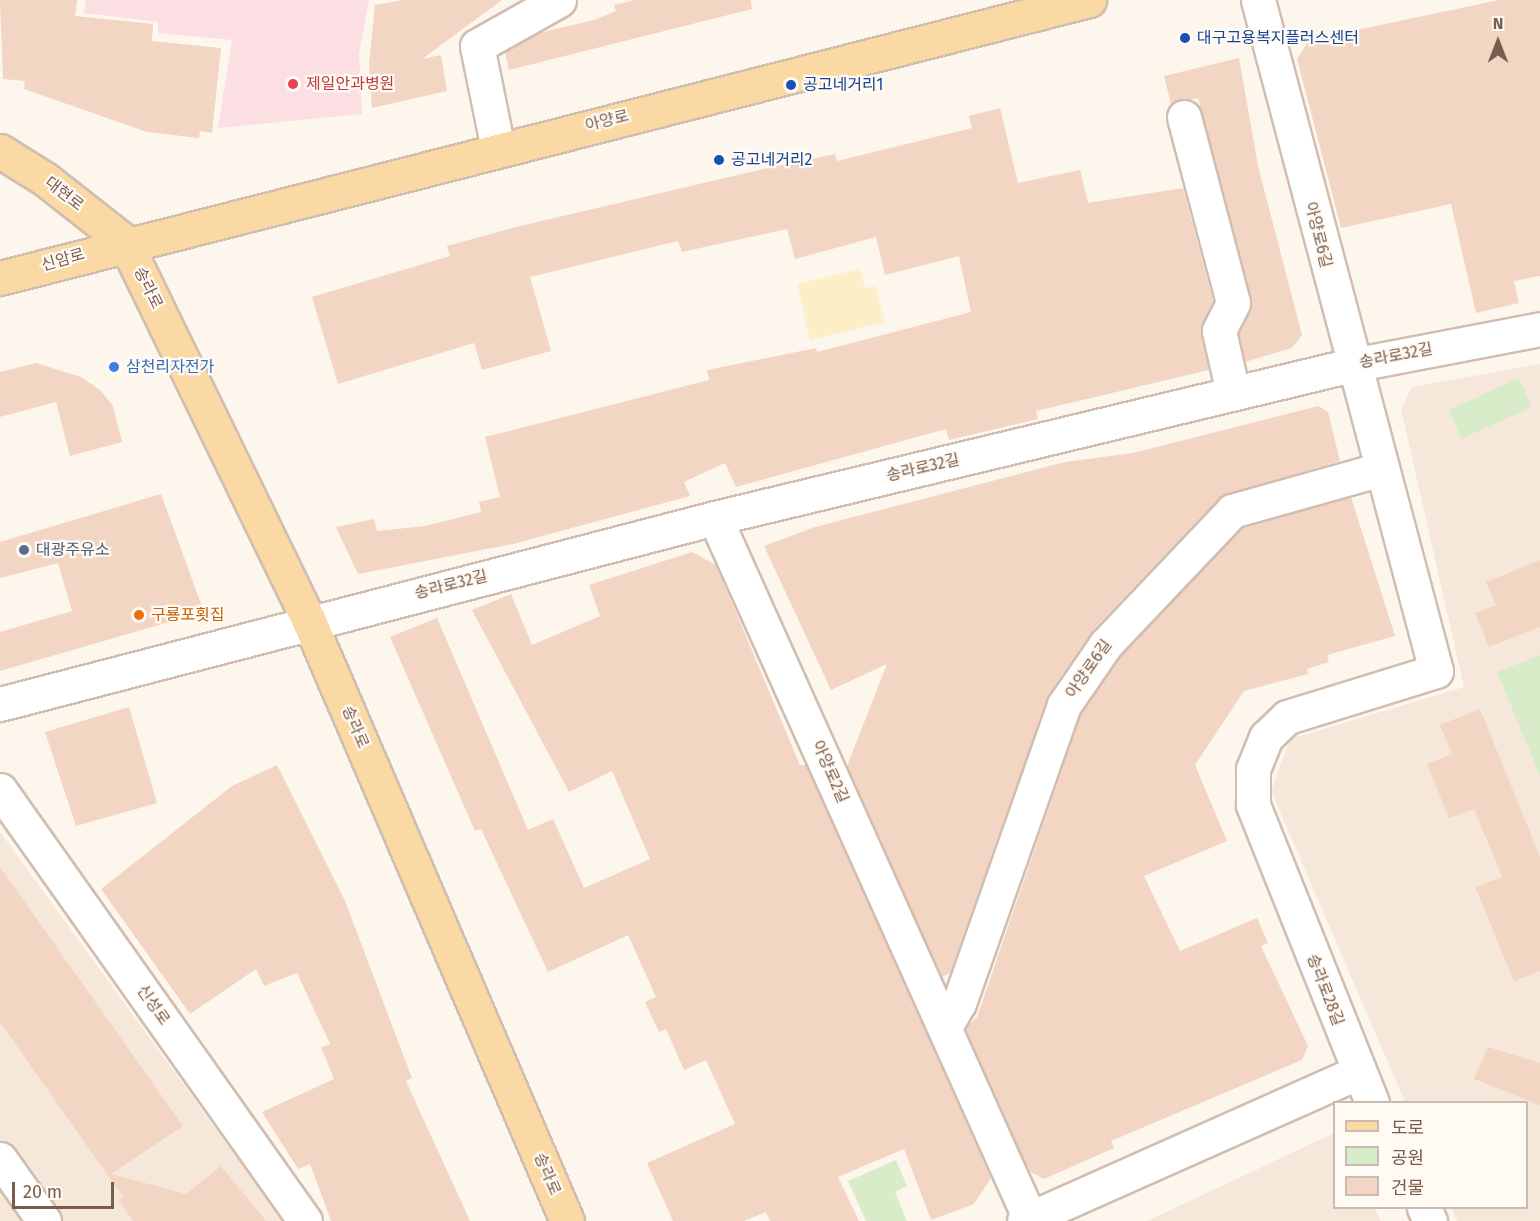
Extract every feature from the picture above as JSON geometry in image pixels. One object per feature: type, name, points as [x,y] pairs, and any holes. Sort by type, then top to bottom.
[{"type":"main road","name":"아양로","points":[[125,242],[1089,0]]},
{"type":"main road","name":"대현로","points":[[0,152],[45,179],[125,242]]},
{"type":"main road","name":"신암로","points":[[0,278],[125,242]]},
{"type":"main road","name":"송라로","points":[[125,242],[309,621],[567,1221]]},
{"type":"street","points":[[498,148],[477,46],[559,0]]},
{"type":"street","name":"아양로6길","points":[[1258,0],[1352,365],[1436,671]]},
{"type":"street","points":[[1184,117],[1233,303],[1218,331],[1233,393]]},
{"type":"street","name":"송라로32길","points":[[0,704],[309,621],[715,518],[1352,365],[1540,329]]},
{"type":"street","name":"아양로6길","points":[[945,1027],[959,1003],[1064,705],[1106,644],[1232,511],[1381,469]]},
{"type":"street","name":"아양로2길","points":[[715,518],[945,1027],[1027,1220]]},
{"type":"street","name":"송라로28길","points":[[1372,1101],[1253,805],[1253,769],[1266,737],[1287,717],[1436,671]]},
{"type":"street","name":"신성로","points":[[0,790],[305,1221]]},
{"type":"street","points":[[1027,1220],[1358,1072]]},
{"type":"street","points":[[0,1159],[44,1221]]},
{"type":"shaded area","name":"제일안과병원","points":[[86,0],[369,0],[359,54],[362,114],[218,128],[232,40],[158,33],[158,22],[84,13]]},
{"type":"shaded area","points":[[1540,364],[1540,1221],[1457,1221],[1451,1209],[1528,1209],[1528,1101],[1405,1101],[1271,791],[1290,739],[1464,687],[1401,409],[1412,387]]},
{"type":"shaded area","points":[[0,832],[212,1124],[283,1221],[0,1221]]},
{"type":"shaded area","points":[[1333,1133],[1333,1209],[1375,1209],[1381,1221],[1147,1221]]},
{"type":"green space","points":[[1519,378],[1532,407],[1461,439],[1449,410]]},
{"type":"green space","points":[[1540,655],[1540,776],[1497,672]]},
{"type":"green space","points":[[896,1160],[907,1186],[895,1192],[907,1221],[866,1221],[848,1181]]},
{"type":"sand","points":[[860,269],[865,288],[876,286],[885,322],[810,340],[797,284]]},
{"type":"building","points":[[0,0],[77,0],[75,16],[153,24],[152,41],[221,48],[212,133],[200,131],[199,138],[147,132],[24,89],[25,81],[3,79]]},
{"type":"building","points":[[403,0],[502,0],[422,59],[441,55],[447,91],[372,108],[369,64],[375,5]]},
{"type":"building","points":[[635,0],[751,0],[752,9],[509,70],[505,52],[539,33],[594,20],[616,11],[614,5]]},
{"type":"building","points":[[1499,0],[1540,0],[1540,276],[1514,281],[1519,303],[1476,313],[1451,204],[1341,228],[1297,59],[1309,40]]},
{"type":"building","points":[[1239,58],[1258,166],[1302,335],[1292,348],[1245,362],[1239,333],[1251,298],[1202,112],[1198,98],[1171,104],[1164,76]]},
{"type":"building","points":[[1000,108],[1018,183],[1080,170],[1088,203],[1183,188],[1213,301],[1201,334],[1209,370],[1036,411],[1038,419],[949,440],[946,429],[736,487],[725,463],[684,482],[690,496],[513,544],[358,574],[336,527],[374,519],[377,531],[425,526],[481,512],[479,502],[500,497],[485,437],[709,380],[707,370],[816,348],[817,352],[971,312],[959,256],[885,275],[876,237],[795,259],[787,229],[682,252],[678,241],[530,277],[551,351],[482,370],[474,343],[338,384],[312,297],[450,256],[447,246],[516,227],[759,170],[835,154],[837,161],[972,128],[969,116]]},
{"type":"building","points":[[36,363],[81,377],[100,390],[113,406],[122,442],[70,456],[56,402],[0,417],[0,372]]},
{"type":"building","points":[[1318,406],[1328,412],[1340,461],[1219,498],[1092,631],[1049,694],[950,973],[942,977],[847,766],[887,664],[831,690],[764,546],[815,527],[1065,462],[1133,453]]},
{"type":"building","points":[[161,494],[204,612],[0,671],[0,632],[72,611],[58,563],[0,578],[0,542]]},
{"type":"building","points":[[1351,497],[1395,636],[1327,655],[1329,662],[1307,669],[1308,674],[1244,691],[1195,765],[1227,841],[1144,876],[1180,951],[1257,918],[1268,943],[1261,946],[1308,1046],[1302,1060],[1111,1141],[1114,1148],[1044,1179],[1029,1171],[965,1029],[977,1017],[1081,714],[1121,656],[1242,528]]},
{"type":"building","points":[[692,552],[716,565],[800,765],[806,765],[991,1178],[974,1204],[931,1220],[904,1149],[838,1177],[859,1221],[770,1221],[766,1212],[744,1221],[673,1221],[647,1163],[735,1124],[706,1060],[684,1070],[666,1029],[659,1032],[645,1002],[656,997],[628,935],[548,972],[481,829],[475,831],[390,637],[437,618],[528,830],[553,819],[584,888],[650,859],[612,771],[569,792],[472,610],[511,594],[532,645],[600,616],[589,585]]},
{"type":"building","points":[[1540,560],[1540,627],[1489,647],[1475,613],[1496,605],[1486,582]]},
{"type":"building","points":[[129,707],[157,803],[76,826],[45,732]]},
{"type":"building","points":[[1480,709],[1540,857],[1540,971],[1514,981],[1475,887],[1502,877],[1474,809],[1449,818],[1427,764],[1452,754],[1440,725]]},
{"type":"building","points":[[277,765],[345,901],[412,1078],[406,1081],[470,1221],[331,1221],[310,1164],[298,1169],[262,1112],[334,1079],[321,1047],[330,1044],[297,973],[264,986],[256,969],[190,1014],[101,889],[232,786]]},
{"type":"building","points":[[0,867],[183,1126],[111,1174],[186,1194],[221,1166],[266,1221],[133,1221],[118,1200],[123,1197],[0,1022]]},
{"type":"building","points":[[1488,1047],[1540,1063],[1540,1105],[1474,1079]]},
{"type":"place","name":"대구고용복지플러스센터","points":[[1185,38]]},
{"type":"place","name":"제일안과병원","points":[[293,84]]},
{"type":"place","name":"공고네거리1","points":[[791,85]]},
{"type":"place","name":"공고네거리2","points":[[719,160]]},
{"type":"place","name":"삼천리자전가","points":[[114,367]]},
{"type":"place","name":"대광주유소","points":[[24,550]]},
{"type":"place","name":"구룡포횟집","points":[[139,615]]}]
